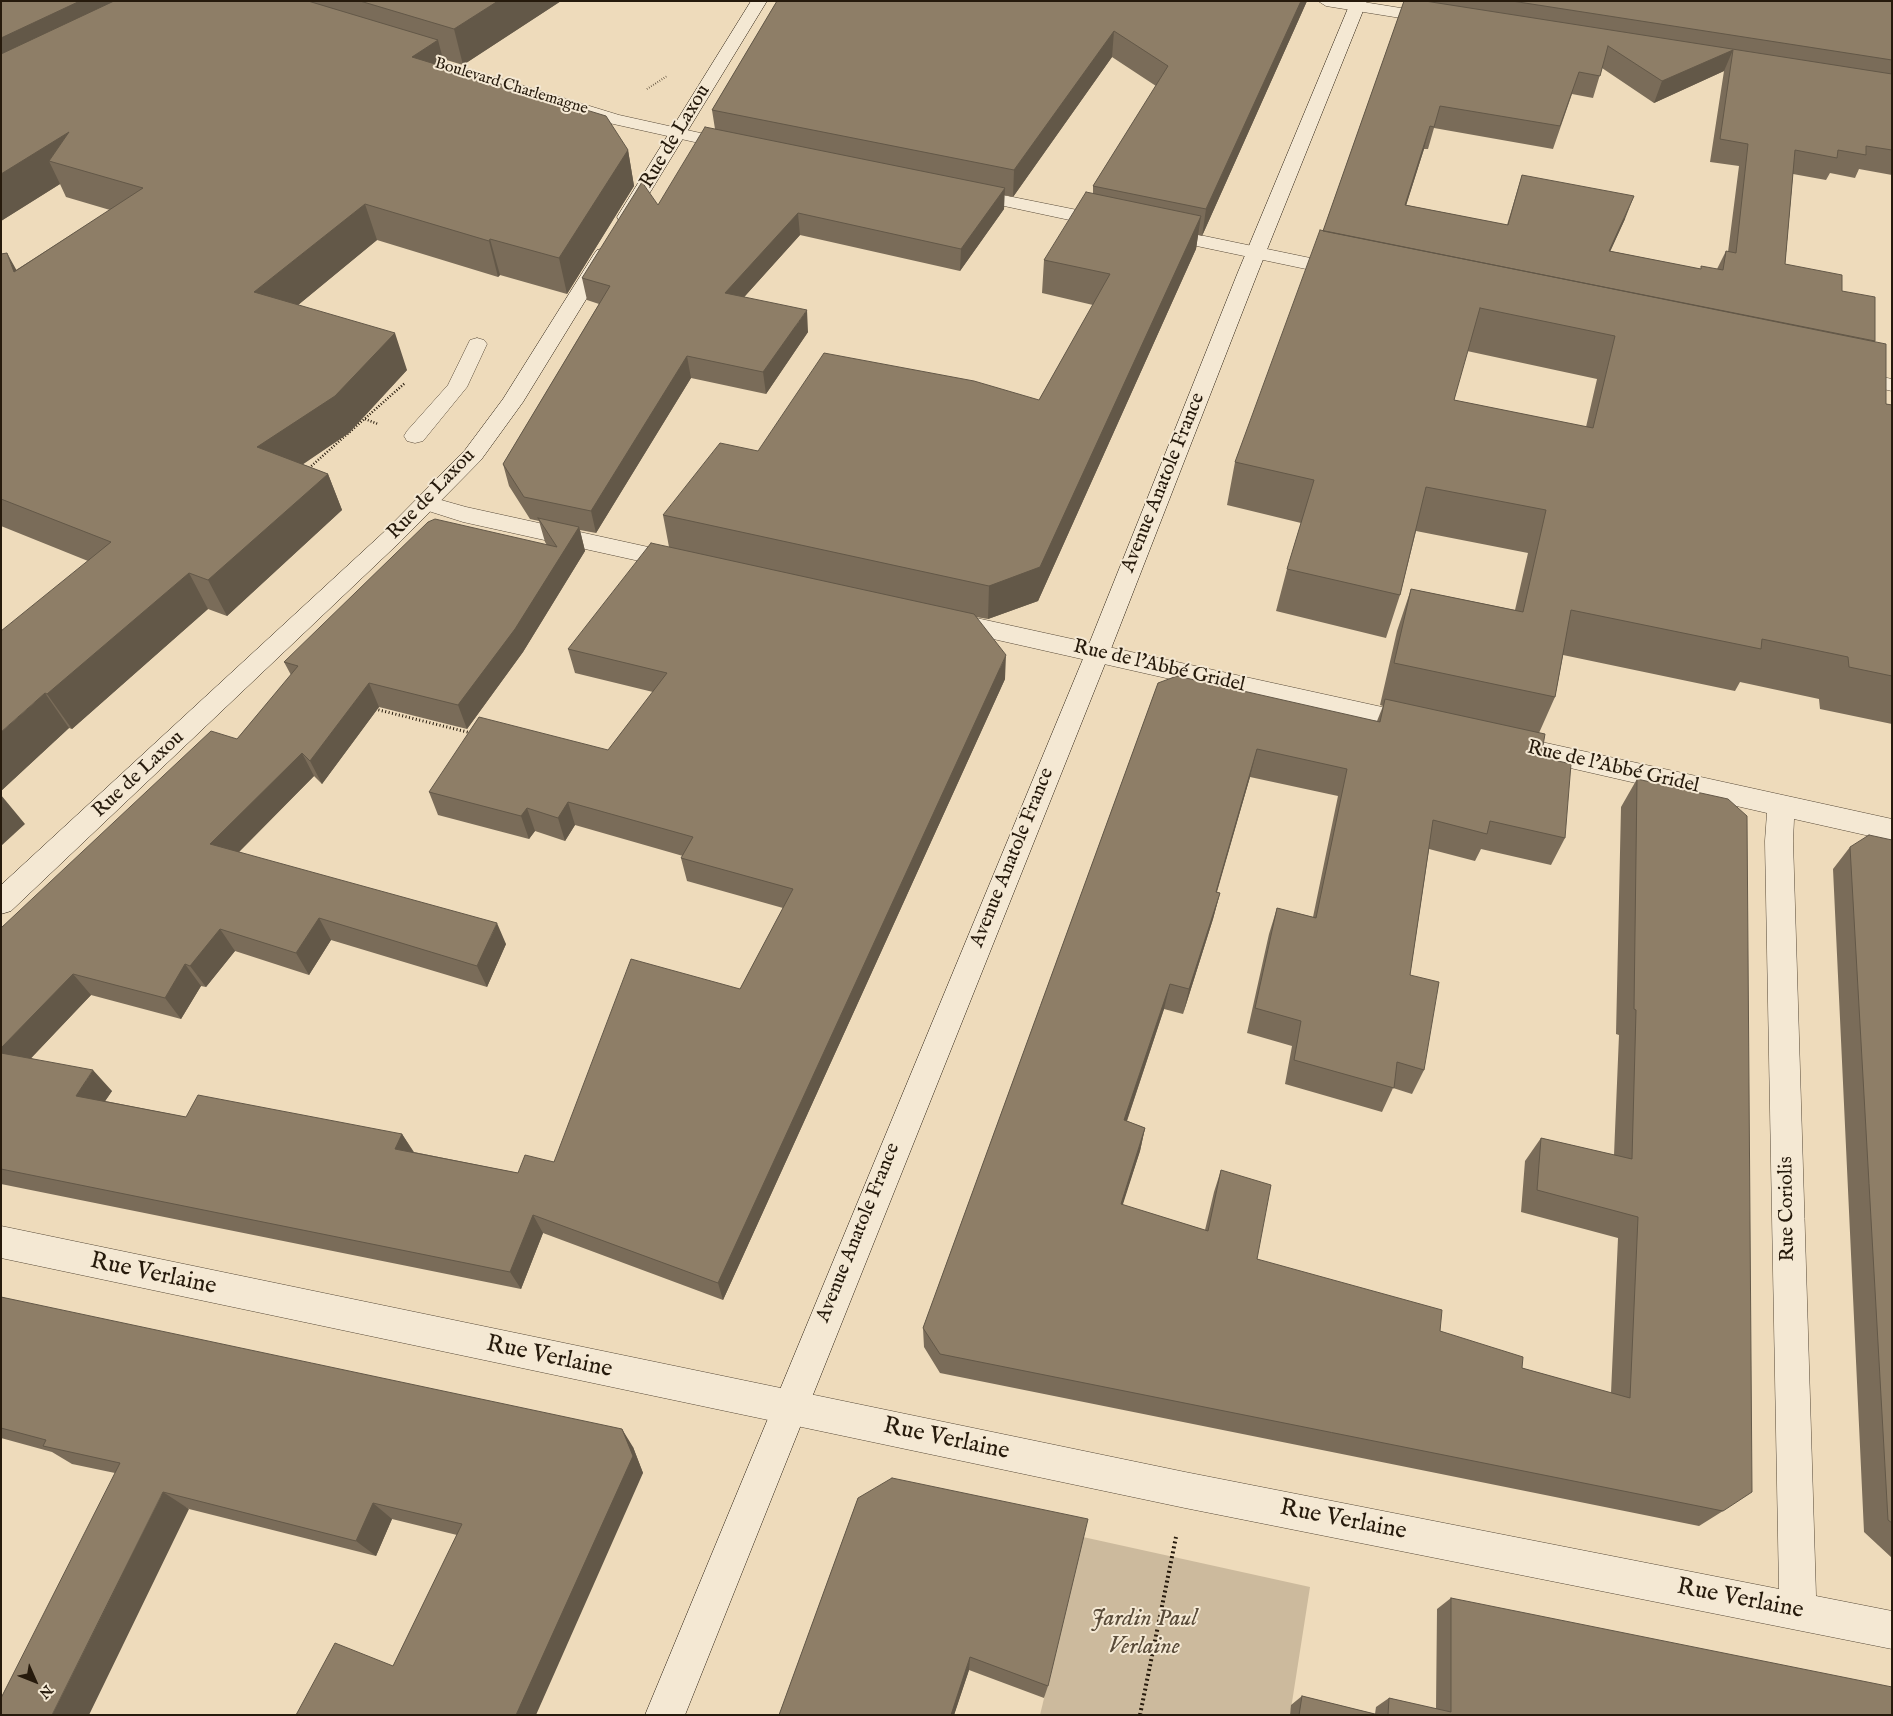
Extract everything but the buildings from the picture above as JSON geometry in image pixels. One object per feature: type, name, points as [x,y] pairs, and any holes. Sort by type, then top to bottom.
[{"type":"street","name":"Rue de Laxou","points":[[1,903],[427,503],[473,455],[507,409],[759,1]]},
{"type":"street","points":[[1326,1],[1358,4],[1453,22]]},
{"type":"street","name":"Avenue Anatole France","points":[[665,1715],[1097,654],[1256,253],[1358,4]]},
{"type":"street","name":"Boulevard Charlemagne","points":[[399,53],[615,119],[677,135],[754,150]]},
{"type":"street","points":[[946,188],[1127,226]]},
{"type":"street","points":[[1146,230],[1359,274]]},
{"type":"street","points":[[415,436],[457,387],[477,344]]},
{"type":"street","points":[[1834,373],[1892,385]]},
{"type":"street","points":[[427,503],[472,516],[704,567]]},
{"type":"street","name":"Rue de l'Abbé Gridel","points":[[927,616],[1434,728]]},
{"type":"street","name":"Rue de l'Abbé Gridel","points":[[1483,739],[1892,830]]},
{"type":"street","name":"Rue Coriolis","points":[[1781,806],[1779,841],[1798,1612]]},
{"type":"street","name":"Rue Verlaine","points":[[1,1242],[1185,1490],[1892,1630]]},
{"type":"path","points":[[644,91],[670,74]]},
{"type":"path","points":[[305,472],[407,382]]},
{"type":"path","points":[[365,419],[377,423]]},
{"type":"path","points":[[374,709],[478,735]]},
{"type":"path","points":[[1140,1715],[1185,1490]]},
{"type":"green space","name":"Jardin Paul Verlaine","points":[[1083,1537],[1310,1587],[1290,1715],[1040,1715]]}]
